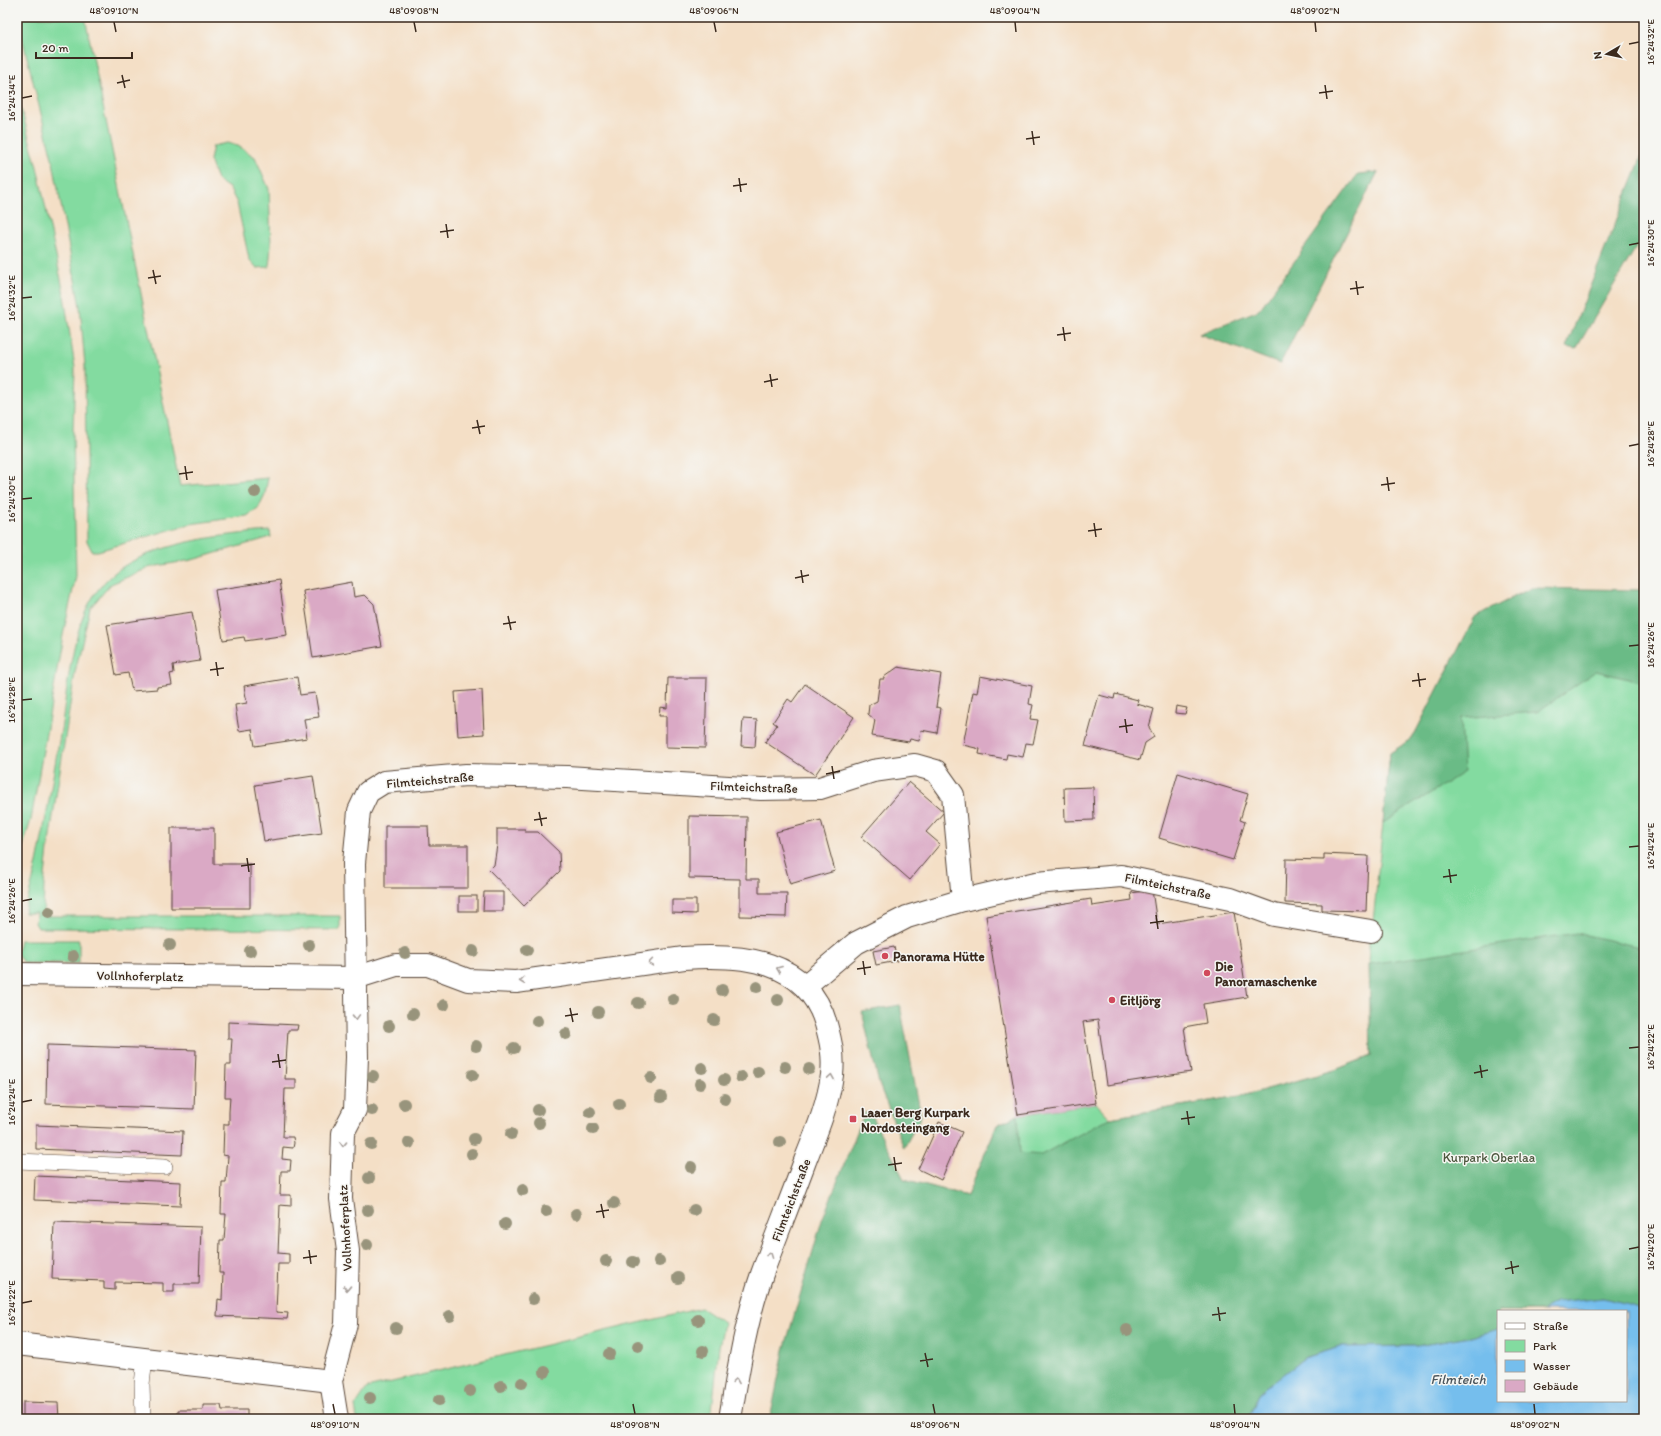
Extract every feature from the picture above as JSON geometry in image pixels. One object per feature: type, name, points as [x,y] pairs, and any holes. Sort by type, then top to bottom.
[{"type":"street","name":"Filmteichstraße","points":[[730,1419],[739,1367],[762,1276],[823,1115],[832,1075],[833,1047],[816,999],[805,986],[788,972],[760,961],[731,957],[684,958],[516,982],[468,980],[428,966],[396,966],[355,978],[354,862],[359,811],[368,792],[384,782],[474,775],[567,777],[761,789],[820,788],[874,771],[915,765],[936,771],[954,796],[963,900]]},
{"type":"street","name":"Filmteichstraße","points":[[805,986],[856,943],[907,917],[963,900],[1036,883],[1121,876],[1230,899],[1274,915],[1371,931]]},
{"type":"street","name":"Vollnhoferplatz","points":[[17,974],[355,978],[357,1057],[355,1110],[343,1132],[341,1199],[348,1251],[346,1324],[331,1381]]},
{"type":"street","points":[[17,1344],[331,1381],[337,1419]]},
{"type":"lane","points":[[17,1161],[165,1167]]},
{"type":"lane","points":[[143,1419],[142,1384],[145,1359]]},
{"type":"green space","points":[[17,17],[85,17],[180,486],[268,478],[265,494],[258,509],[247,516],[190,524],[98,551],[92,551],[87,541],[85,366],[80,307],[53,162]]},
{"type":"green space","points":[[17,94],[37,167],[63,289],[75,368],[73,431],[76,576],[63,635],[31,820],[17,865]]},
{"type":"green space","points":[[227,143],[238,146],[255,157],[269,189],[271,246],[269,267],[257,268],[249,259],[237,203],[229,188],[217,180],[210,160],[213,146]]},
{"type":"green space","points":[[1644,151],[1644,234],[1576,349],[1566,347]]},
{"type":"green space","points":[[1378,172],[1280,364],[1199,334],[1259,310],[1358,174]]},
{"type":"green space","points":[[270,531],[271,537],[192,560],[151,567],[111,584],[90,608],[75,672],[48,849],[44,885],[43,916],[340,916],[340,930],[38,928],[35,923],[36,913],[24,913],[44,828],[74,647],[82,618],[91,600],[113,574],[140,557],[176,545],[214,537]]},
{"type":"green space","points":[[1531,588],[1644,590],[1644,683],[1596,671],[1537,712],[1461,718],[1464,772],[1383,823],[1390,753],[1412,739],[1475,617]]},
{"type":"green space","name":"Kurpark Oberlaa","points":[[1475,617],[1644,642],[1644,1308],[1604,1298],[1557,1303],[1545,1310],[1497,1310],[1497,1329],[1417,1346],[1341,1347],[1304,1358],[1260,1392],[1248,1419],[781,1419],[904,1179],[967,1196],[997,1125],[1018,1115],[1096,1103],[1110,1118],[1246,1095],[1335,1070],[1371,1056],[1369,941],[1373,922],[1390,753],[1412,739]]},
{"type":"green space","name":"Kurpark Oberlaa","points":[[1577,933],[1644,948],[1644,1308],[1604,1298],[1557,1303],[1545,1310],[1497,1310],[1497,1329],[1470,1337],[1417,1346],[1341,1347],[1304,1358],[1260,1392],[1248,1419],[770,1419],[784,1350],[822,1220],[865,1112],[872,1117],[904,1179],[967,1196],[997,1125],[1018,1115],[1020,1153],[1041,1155],[1110,1118],[1246,1095],[1335,1070],[1371,1056],[1369,964]]},
{"type":"green space","points":[[20,940],[79,940],[79,963],[25,963],[18,956]]},
{"type":"green space","points":[[900,1005],[921,1116],[904,1148],[879,1084],[862,1012]]},
{"type":"green space","points":[[701,1308],[724,1323],[719,1347],[711,1419],[357,1419],[355,1406],[367,1388]]},
{"type":"water","name":"Filmteich","points":[[1604,1298],[1644,1308],[1644,1419],[1248,1419],[1260,1392],[1304,1358],[1341,1347],[1417,1346],[1470,1337],[1497,1329],[1497,1402],[1627,1402],[1627,1310],[1545,1310],[1557,1303]]},
{"type":"building","points":[[279,580],[287,635],[245,641],[244,637],[223,640],[215,590]]},
{"type":"building","points":[[352,582],[354,597],[365,595],[374,604],[382,646],[313,658],[303,591]]},
{"type":"building","points":[[192,612],[200,661],[173,665],[174,673],[170,674],[172,685],[157,687],[157,689],[132,691],[128,673],[116,675],[107,625]]},
{"type":"building","points":[[898,667],[941,674],[936,707],[941,708],[937,733],[921,730],[919,741],[910,739],[909,742],[872,736],[875,720],[868,714],[869,705],[877,701],[880,679],[884,679],[884,677]]},
{"type":"building","points":[[980,676],[1032,686],[1029,704],[1033,705],[1030,719],[1038,720],[1033,744],[1026,743],[1023,757],[1007,754],[1006,759],[979,754],[980,749],[963,745],[973,692],[977,693]]},
{"type":"building","points":[[297,677],[300,695],[315,693],[319,717],[304,719],[307,738],[255,746],[252,729],[239,731],[235,705],[247,703],[244,686]]},
{"type":"building","points":[[668,678],[707,678],[705,748],[666,747],[666,716],[659,716],[660,707],[667,708]]},
{"type":"building","points":[[805,684],[854,717],[815,775],[765,742],[777,725],[773,722],[788,699],[792,702]]},
{"type":"building","points":[[482,690],[484,734],[458,736],[455,692]]},
{"type":"building","points":[[1115,694],[1138,700],[1137,704],[1154,709],[1149,727],[1154,737],[1145,743],[1140,760],[1085,746],[1099,695],[1114,699]]},
{"type":"building","points":[[1176,706],[1187,708],[1185,714],[1175,713]]},
{"type":"building","points":[[743,719],[757,720],[755,747],[741,746]]},
{"type":"building","points":[[1178,773],[1248,794],[1240,820],[1245,822],[1233,860],[1159,838]]},
{"type":"building","points":[[313,776],[322,833],[264,841],[255,785]]},
{"type":"building","points":[[909,782],[944,812],[926,832],[940,844],[910,880],[861,837]]},
{"type":"building","points":[[1093,787],[1094,820],[1065,821],[1064,788]]},
{"type":"building","points":[[689,816],[747,817],[746,879],[759,879],[759,893],[787,893],[786,917],[740,916],[740,879],[689,878]]},
{"type":"building","points":[[821,820],[835,871],[790,884],[776,832]]},
{"type":"building","points":[[385,826],[428,826],[429,845],[468,845],[468,888],[385,888]]},
{"type":"building","points":[[171,828],[214,828],[214,864],[250,864],[250,908],[171,908]]},
{"type":"building","points":[[497,829],[525,829],[525,832],[538,832],[559,852],[560,871],[524,906],[489,870],[494,865],[497,845]]},
{"type":"building","points":[[1324,854],[1368,856],[1366,911],[1322,910],[1322,904],[1285,903],[1286,859],[1324,860]]},
{"type":"building","name":"Eitljörg","points":[[1152,890],[1157,924],[1234,912],[1247,997],[1203,1004],[1206,1023],[1184,1027],[1191,1072],[1107,1085],[1098,1020],[1083,1022],[1096,1103],[1018,1115],[986,916],[1091,899],[1092,906],[1132,900],[1131,893]]},
{"type":"building","points":[[484,892],[503,892],[503,911],[483,911]]},
{"type":"building","points":[[459,896],[477,896],[477,911],[459,911]]},
{"type":"building","points":[[672,900],[696,900],[696,914],[672,913]]},
{"type":"building","name":"Panorama Hütte","points":[[894,947],[897,961],[876,965],[873,951]]},
{"type":"building","points":[[228,1022],[298,1025],[297,1030],[288,1030],[285,1079],[296,1079],[296,1089],[285,1089],[283,1137],[293,1137],[294,1143],[293,1148],[283,1147],[282,1159],[291,1160],[290,1171],[281,1171],[280,1195],[291,1195],[291,1206],[280,1205],[278,1253],[289,1254],[289,1264],[278,1264],[276,1312],[288,1313],[287,1319],[217,1316],[218,1299],[222,1300],[223,1273],[219,1273],[220,1240],[224,1240],[226,1214],[221,1214],[222,1182],[226,1182],[228,1156],[223,1155],[224,1124],[229,1124],[230,1097],[225,1097],[226,1065],[231,1065],[232,1039],[228,1039]]},
{"type":"building","points":[[47,1045],[196,1050],[194,1109],[46,1104]]},
{"type":"building","points":[[939,1122],[962,1132],[941,1180],[918,1169]]},
{"type":"building","points":[[36,1125],[183,1131],[182,1155],[36,1149]]},
{"type":"building","points":[[35,1176],[181,1182],[180,1206],[34,1200]]},
{"type":"building","points":[[54,1222],[201,1227],[199,1284],[174,1284],[174,1292],[163,1292],[163,1283],[115,1282],[115,1290],[104,1289],[104,1281],[52,1279]]},
{"type":"building","points":[[23,1402],[58,1403],[59,1419],[23,1419]]},
{"type":"building","points":[[203,1405],[221,1405],[222,1410],[247,1410],[247,1419],[178,1419],[178,1410],[203,1410]]},
{"type":"place","name":"Panorama Hütte","points":[[885,956]]},
{"type":"place","name":"Die Panoramaschenke","points":[[1207,973]]},
{"type":"place","name":"Eitljörg","points":[[1112,1000]]},
{"type":"place","name":"Laaer Berg Kurpark Nordosteingang","points":[[853,1119]]}]
